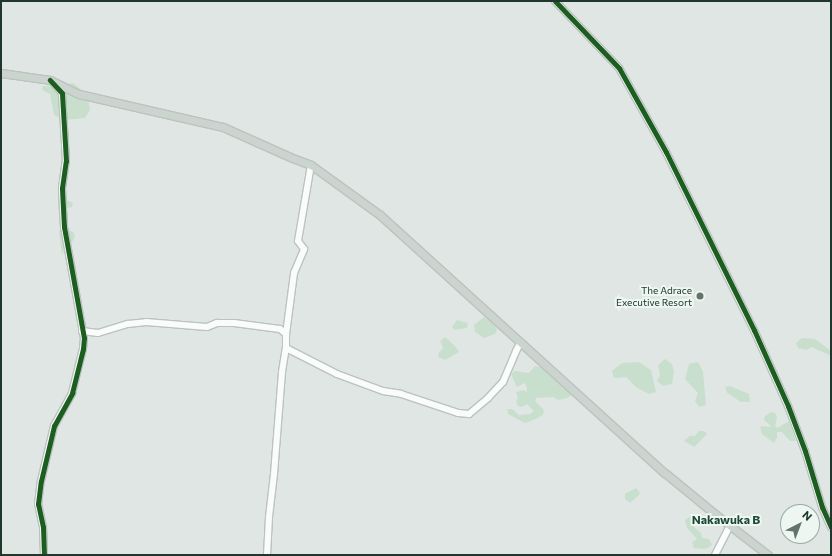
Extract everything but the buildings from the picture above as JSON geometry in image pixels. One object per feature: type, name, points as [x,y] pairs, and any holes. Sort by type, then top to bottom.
[{"type":"main road","points":[[1,73],[50,80],[79,94],[223,127],[311,165],[380,215],[671,477],[730,526],[768,555]]},
{"type":"street","points":[[555,1],[619,68],[666,152],[754,330],[788,406],[806,451],[822,507],[831,527]]},
{"type":"street","points":[[44,555],[43,527],[38,504],[40,481],[54,426],[72,393],[83,349],[84,338],[64,227],[62,188],[66,161],[62,93],[50,80]]},
{"type":"street","points":[[267,555],[269,517],[282,372],[286,348],[286,334],[294,273],[304,249],[298,241],[311,165]]},
{"type":"street","points":[[82,330],[98,333],[128,324],[146,322],[207,327],[217,323],[234,323],[280,329],[286,334]]},
{"type":"street","points":[[286,348],[338,374],[383,391],[401,394],[458,413],[469,414],[488,398],[503,382],[516,350],[522,342]]},
{"type":"street","points":[[715,555],[730,526]]},
{"type":"green space","points":[[73,83],[87,94],[90,110],[85,118],[64,120],[54,115],[50,94],[42,90],[43,86],[58,87]]},
{"type":"green space","points":[[58,199],[70,201],[73,204],[72,207],[58,210]]},
{"type":"green space","points":[[63,228],[73,232],[75,236],[72,242],[66,245],[62,255],[59,231]]},
{"type":"green space","points":[[484,317],[495,325],[497,330],[495,334],[484,338],[475,332],[474,325]]},
{"type":"green space","points":[[457,320],[468,323],[467,328],[455,330],[452,327]]},
{"type":"green space","points":[[445,337],[459,352],[445,360],[438,357],[439,352],[443,347],[440,341]]},
{"type":"green space","points":[[802,338],[815,339],[831,351],[831,356],[812,347],[806,350],[798,348],[796,343]]},
{"type":"green space","points":[[665,359],[672,364],[674,372],[672,384],[663,386],[657,381],[660,375],[658,365]]},
{"type":"green space","points":[[639,362],[651,370],[656,392],[649,394],[637,388],[626,377],[614,378],[612,371],[622,363]]},
{"type":"green space","points":[[698,362],[703,372],[706,405],[699,407],[695,401],[698,393],[685,379],[689,364]]},
{"type":"green space","points":[[535,366],[541,367],[567,388],[572,394],[568,398],[558,400],[553,397],[536,398],[535,401],[544,410],[543,415],[525,423],[508,414],[507,409],[512,409],[519,415],[530,414],[534,411],[527,404],[522,407],[518,406],[516,401],[518,398],[516,392],[524,390],[527,392],[527,389],[525,383],[517,387],[511,374],[515,371],[529,373]]},
{"type":"green space","points":[[730,386],[749,394],[750,402],[741,402],[727,393],[725,387]]},
{"type":"green space","points":[[772,412],[775,413],[777,417],[775,426],[777,428],[789,421],[796,441],[790,441],[782,432],[777,432],[777,438],[774,443],[762,434],[760,427],[771,426],[764,420],[765,416]]},
{"type":"green space","points":[[699,431],[704,431],[707,434],[694,447],[684,441],[690,436],[695,436]]},
{"type":"green space","points":[[636,488],[640,493],[630,503],[625,499],[625,494]]},
{"type":"green space","points":[[691,516],[695,517],[695,520],[693,521],[694,527],[701,533],[702,538],[709,539],[712,545],[706,549],[694,548],[692,542],[697,539],[687,528],[685,520]]},
{"type":"cycle path","points":[[555,1],[619,68],[666,152],[754,330],[788,406],[805,451],[822,507],[831,527]]},
{"type":"cycle path","points":[[44,555],[43,527],[38,504],[41,481],[54,426],[72,393],[83,349],[84,338],[64,227],[62,188],[66,161],[62,93],[50,80]]},
{"type":"place","name":"The Adrace Executive Resort","points":[[700,296]]},
{"type":"district","name":"Nakawuka B","points":[[726,520]]}]
